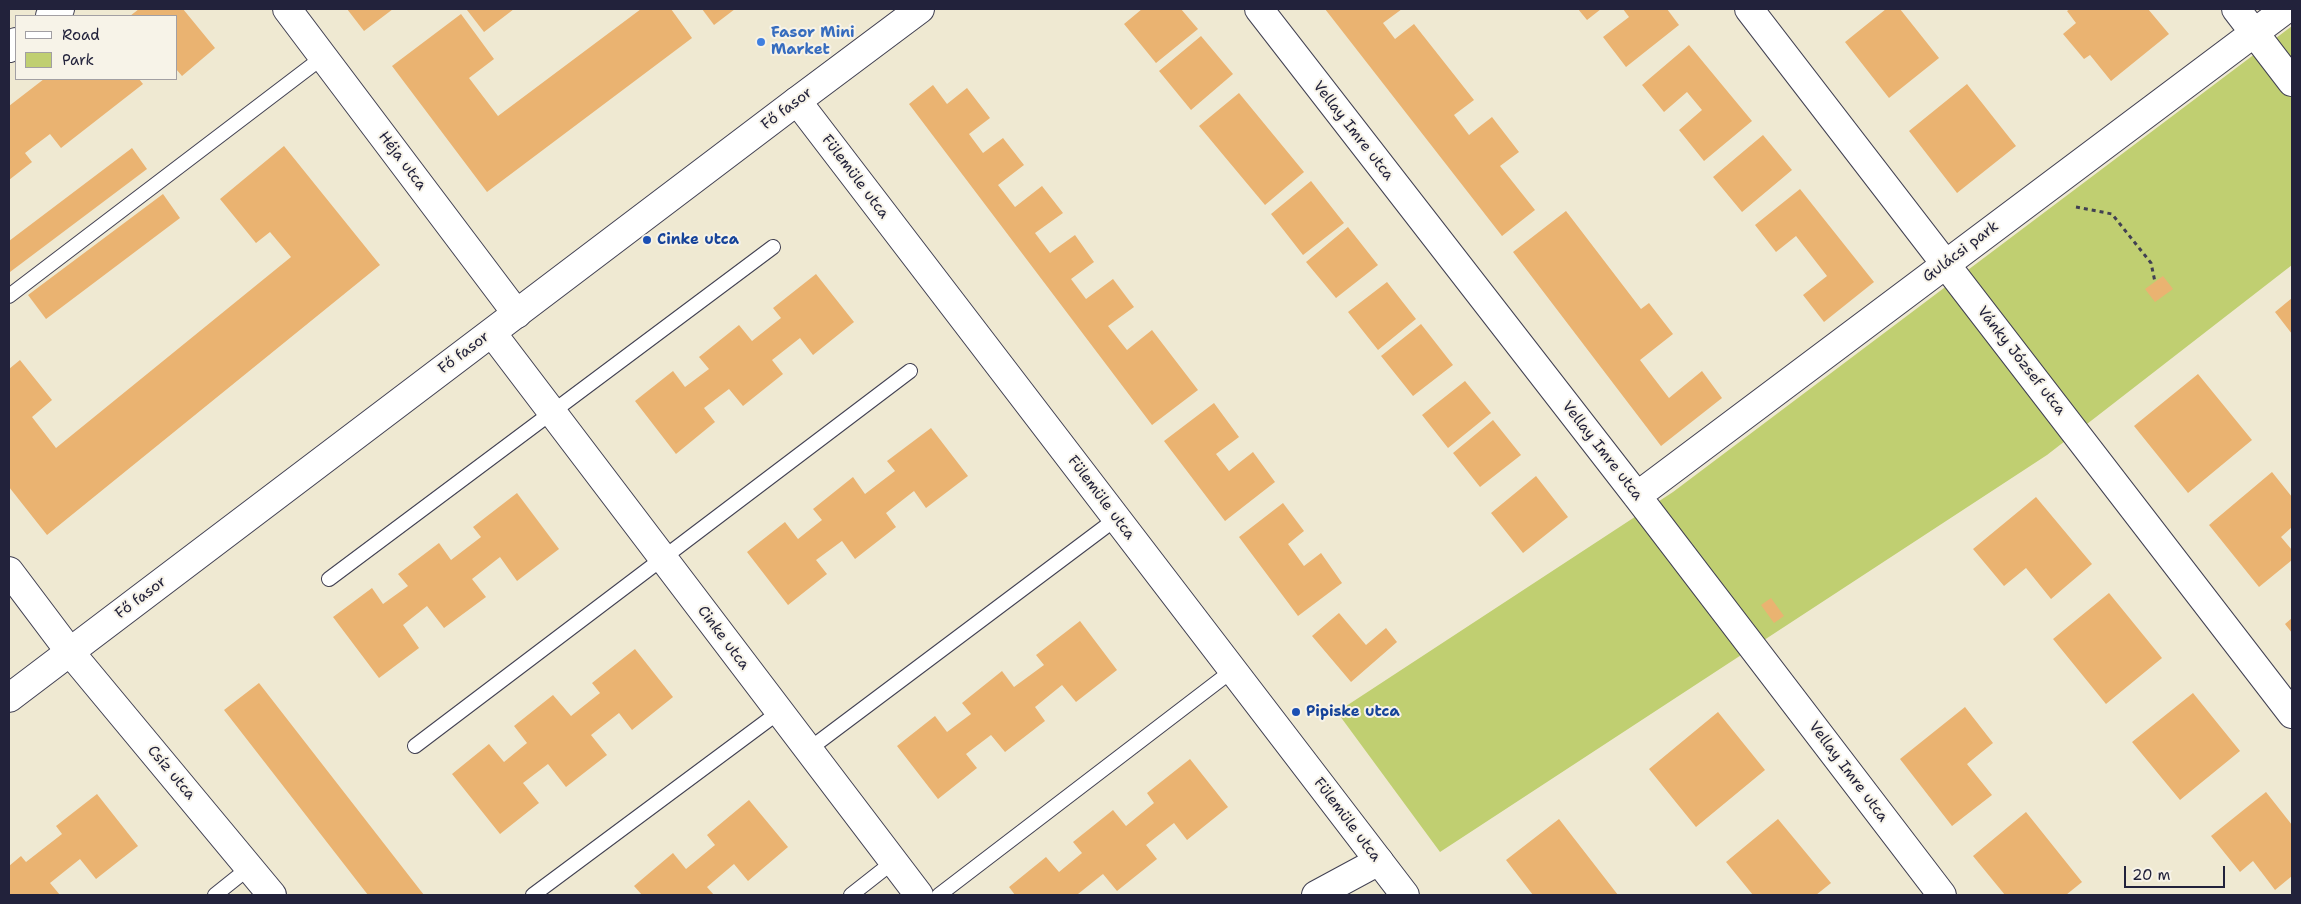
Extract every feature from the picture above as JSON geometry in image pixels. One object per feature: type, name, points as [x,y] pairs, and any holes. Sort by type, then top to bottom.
[{"type":"street","name":"Héja utca","points":[[287,9],[517,314]]},
{"type":"street","name":"Fő fasor","points":[[9,698],[920,9]]},
{"type":"street","name":"Vellay Imre utca","points":[[1259,9],[1637,496],[1942,895]]},
{"type":"street","name":"Vánky József utca","points":[[1749,9],[2292,714]]},
{"type":"street","points":[[2236,9],[2292,82]]},
{"type":"street","name":"Gulácsi park","points":[[1637,496],[1945,263],[2286,9]]},
{"type":"street","name":"Fülemüle utca","points":[[797,101],[1405,895]]},
{"type":"street","name":"Cinke utca","points":[[492,333],[919,895]]},
{"type":"street","name":"Csíz utca","points":[[9,571],[70,652],[272,895]]},
{"type":"street","points":[[1316,895],[1379,861]]},
{"type":"lane","points":[[9,296],[323,57]]},
{"type":"lane","points":[[329,579],[773,247]]},
{"type":"lane","points":[[414,746],[910,371]]},
{"type":"lane","points":[[808,750],[1116,518]]},
{"type":"lane","points":[[939,895],[1232,670]]},
{"type":"lane","points":[[533,895],[779,712]]},
{"type":"lane","points":[[851,895],[894,862]]},
{"type":"lane","points":[[215,895],[250,868]]},
{"type":"path","points":[[2057,180],[2075,207],[2112,214],[2150,263],[2155,282]]},
{"type":"green space","points":[[2292,26],[2292,265],[2047,455],[1440,852],[1337,712],[1673,492]]},
{"type":"building","points":[[139,9],[183,9],[215,48],[182,76],[178,71],[178,15],[131,15]]},
{"type":"building","points":[[347,9],[393,9],[364,31]]},
{"type":"building","points":[[468,9],[514,9],[484,32],[467,10]]},
{"type":"building","points":[[641,9],[671,9],[692,38],[487,192],[392,66],[461,14],[494,59],[469,78],[498,116]]},
{"type":"building","points":[[702,9],[735,9],[714,25]]},
{"type":"building","points":[[1142,9],[1181,9],[1198,29],[1156,63],[1124,24]]},
{"type":"building","points":[[1325,9],[1402,9],[1383,23],[1395,39],[1414,24],[1474,100],[1454,115],[1469,135],[1492,117],[1519,152],[1500,166],[1535,210],[1502,236]]},
{"type":"building","points":[[1578,9],[1601,9],[1587,20]]},
{"type":"building","points":[[1623,9],[1667,9],[1679,25],[1626,67],[1603,37],[1629,17]]},
{"type":"building","points":[[1886,9],[1900,9],[1939,58],[1889,98],[1845,42]]},
{"type":"building","points":[[2070,9],[2148,9],[2169,34],[2111,81],[2090,55],[2084,59],[2063,34],[2076,23],[2067,11]]},
{"type":"building","points":[[1201,36],[1233,74],[1191,110],[1159,71]]},
{"type":"building","points":[[1689,45],[1752,121],[1704,161],[1679,130],[1702,110],[1687,92],[1664,112],[1642,85]]},
{"type":"building","points":[[43,80],[140,80],[143,84],[61,148],[50,134],[25,153],[32,162],[9,180],[9,106]]},
{"type":"building","points":[[1967,84],[2016,146],[1957,193],[1909,131]]},
{"type":"building","points":[[933,85],[947,104],[967,88],[990,118],[969,134],[983,153],[1003,138],[1024,165],[998,185],[1015,207],[1042,186],[1063,213],[1035,233],[1050,253],[1075,235],[1094,262],[1071,279],[1086,299],[1113,279],[1134,307],[1108,326],[1127,350],[1152,330],[1198,390],[1152,425],[909,104]]},
{"type":"building","points":[[1239,93],[1304,172],[1265,205],[1199,126]]},
{"type":"building","points":[[1763,135],[1792,170],[1742,212],[1713,177]]},
{"type":"building","points":[[284,146],[380,265],[47,535],[9,487],[9,369],[20,360],[52,400],[32,417],[56,448],[291,257],[270,232],[256,243],[220,199]]},
{"type":"building","points":[[132,148],[147,169],[10,272],[9,241]]},
{"type":"building","points":[[1311,181],[1344,223],[1303,255],[1271,214]]},
{"type":"building","points":[[1800,189],[1874,282],[1824,322],[1803,295],[1827,276],[1796,236],[1776,252],[1755,225]]},
{"type":"building","points":[[163,194],[180,218],[46,319],[28,295]]},
{"type":"building","points":[[1566,211],[1641,309],[1649,303],[1673,334],[1640,360],[1669,398],[1702,371],[1722,398],[1661,446],[1513,252]]},
{"type":"building","points":[[1348,227],[1378,265],[1336,298],[1306,262]]},
{"type":"building","points":[[816,274],[854,322],[813,355],[800,338],[772,360],[783,374],[743,406],[729,389],[704,408],[715,422],[676,454],[635,401],[673,371],[685,387],[709,369],[699,357],[739,325],[752,341],[781,318],[773,308]]},
{"type":"building","points":[[2163,276],[2173,289],[2155,302],[2145,289]]},
{"type":"building","points":[[1387,282],[1416,319],[1378,350],[1348,312]]},
{"type":"building","points":[[2292,298],[2292,334],[2275,312]]},
{"type":"building","points":[[1421,324],[1453,365],[1413,396],[1381,356]]},
{"type":"building","points":[[2198,374],[2252,440],[2188,493],[2134,426]]},
{"type":"building","points":[[1465,381],[1491,413],[1448,448],[1422,415]]},
{"type":"building","points":[[1214,403],[1239,437],[1216,454],[1229,471],[1253,452],[1275,482],[1225,521],[1164,441]]},
{"type":"building","points":[[1493,420],[1521,455],[1480,487],[1453,453]]},
{"type":"building","points":[[931,428],[968,476],[926,508],[914,491],[886,513],[896,527],[855,559],[842,541],[816,560],[827,574],[788,605],[747,552],[785,522],[798,539],[822,520],[813,509],[853,477],[865,494],[895,471],[887,461]]},
{"type":"building","points":[[2272,472],[2292,497],[2292,527],[2281,537],[2292,550],[2292,560],[2259,587],[2209,525]]},
{"type":"building","points":[[1536,476],[1568,517],[1523,553],[1491,513]]},
{"type":"building","points":[[517,493],[559,549],[517,581],[500,557],[472,579],[486,597],[444,628],[427,606],[403,625],[419,648],[379,678],[333,617],[372,588],[383,604],[408,586],[398,574],[439,543],[451,560],[481,537],[473,527]]},
{"type":"building","points":[[2036,497],[2092,564],[2051,599],[2026,568],[2004,586],[1973,549]]},
{"type":"building","points":[[1283,503],[1304,531],[1288,544],[1304,566],[1321,553],[1342,583],[1298,616],[1239,537]]},
{"type":"building","points":[[2109,593],[2162,658],[2106,704],[2053,639]]},
{"type":"building","points":[[1771,598],[1784,616],[1774,623],[1761,605]]},
{"type":"building","points":[[1339,613],[1366,645],[1386,628],[1397,642],[1351,682],[1312,636]]},
{"type":"building","points":[[2292,618],[2292,633],[2285,624]]},
{"type":"building","points":[[1080,621],[1117,670],[1076,702],[1062,685],[1035,707],[1045,721],[1005,752],[991,735],[966,754],[977,768],[938,799],[897,746],[935,716],[947,732],[971,714],[962,703],[1002,671],[1014,687],[1044,665],[1036,655]]},
{"type":"building","points":[[635,649],[673,697],[632,730],[619,713],[591,735],[607,755],[566,787],[548,764],[523,783],[539,803],[500,834],[452,774],[489,744],[504,762],[527,743],[514,726],[553,695],[571,716],[600,693],[592,683]]},
{"type":"building","points":[[259,683],[424,895],[368,895],[224,710]]},
{"type":"building","points":[[2193,693],[2240,751],[2180,800],[2132,742]]},
{"type":"building","points":[[1965,707],[1993,743],[1967,764],[1992,795],[1952,826],[1900,759]]},
{"type":"building","points":[[1718,712],[1765,770],[1696,827],[1649,769]]},
{"type":"building","points":[[1190,759],[1228,807],[1187,840],[1174,823],[1146,845],[1157,859],[1117,891],[1103,874],[1078,894],[1080,895],[1015,895],[1009,887],[1046,857],[1059,872],[1082,853],[1073,842],[1113,810],[1126,826],[1154,803],[1147,793]]},
{"type":"building","points":[[2266,792],[2292,825],[2292,876],[2275,890],[2253,861],[2240,872],[2211,836]]},
{"type":"building","points":[[97,794],[138,846],[96,879],[80,859],[50,883],[60,895],[9,895],[9,866],[21,856],[26,862],[62,834],[56,826]]},
{"type":"building","points":[[749,800],[788,847],[748,881],[734,864],[707,887],[714,895],[642,895],[634,886],[673,853],[686,869],[715,845],[707,835]]},
{"type":"building","points":[[2026,812],[2082,882],[2066,895],[2005,895],[1973,856]]},
{"type":"building","points":[[1559,819],[1618,895],[1533,895],[1506,860]]},
{"type":"building","points":[[1778,819],[1831,883],[1816,895],[1753,895],[1726,862]]},
{"type":"place","name":"Fasor Mini Market","points":[[761,42]]},
{"type":"place","name":"Cinke utca","points":[[647,240]]},
{"type":"place","name":"Pipiske utca","points":[[1296,712]]}]
